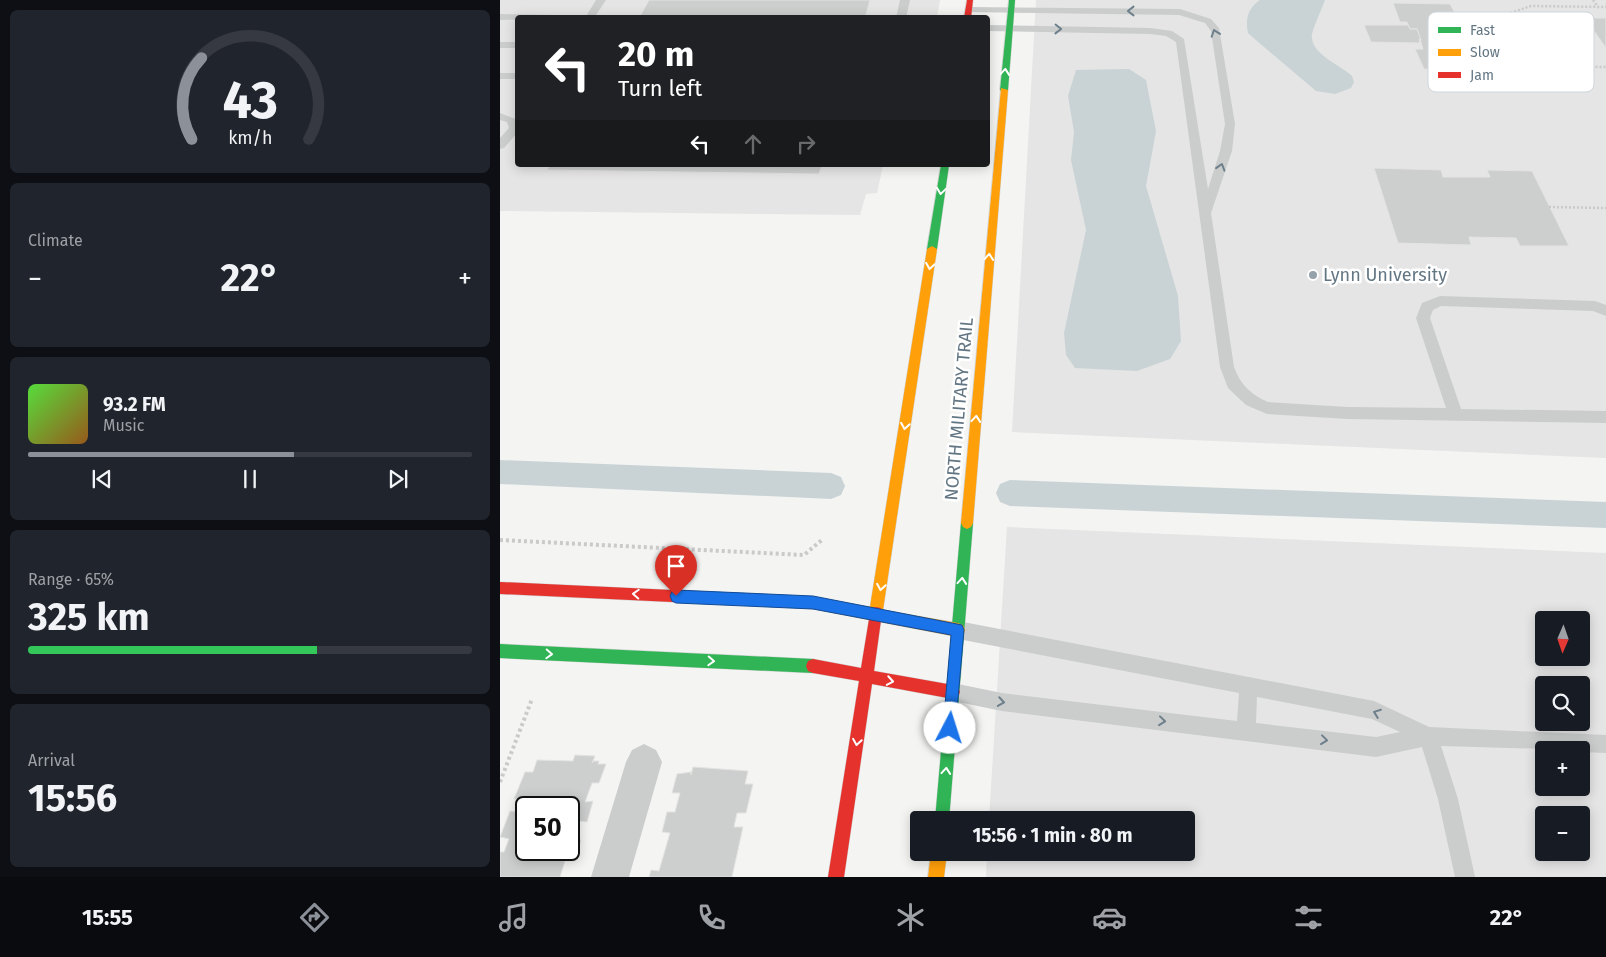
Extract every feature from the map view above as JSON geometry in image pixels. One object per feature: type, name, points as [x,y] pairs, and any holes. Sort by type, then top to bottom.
[{"type":"main road","name":"NORTH MILITARY TRAIL","points":[[943,811],[1011,5]]},
{"type":"main road","points":[[836,877],[945,167]]},
{"type":"main road","points":[[500,588],[813,603],[958,630]]},
{"type":"main road","points":[[500,652],[808,665],[953,692]]},
{"type":"main road","points":[[936,877],[938,861]]},
{"type":"street","points":[[610,877],[644,762]]},
{"type":"lane","points":[[591,15],[601,0]]},
{"type":"lane","points":[[902,15],[905,0]]},
{"type":"lane","points":[[969,9],[1011,5],[1180,12],[1200,18],[1213,25],[1216,30],[1230,124],[1226,151],[1206,213]]},
{"type":"lane","points":[[500,17],[515,17]]},
{"type":"lane","points":[[990,28],[1150,31],[1169,33],[1181,41],[1227,367],[1233,384],[1251,402],[1267,408],[1348,413],[1606,417]]},
{"type":"lane","points":[[500,45],[515,45]]},
{"type":"lane","points":[[500,76],[515,76]]},
{"type":"lane","points":[[500,116],[512,120],[515,128],[500,145]]},
{"type":"lane","points":[[1456,415],[1423,318],[1427,307],[1440,301],[1594,306],[1606,312]]},
{"type":"lane","points":[[958,630],[1374,710],[1428,736],[1448,798],[1465,877]]},
{"type":"lane","points":[[1246,730],[1248,686]]},
{"type":"lane","points":[[953,692],[1002,702],[1376,747],[1428,736],[1606,744]]},
{"type":"path","points":[[1593,0],[1598,7]]},
{"type":"path","points":[[1513,12],[1531,6],[1606,7]]},
{"type":"path","points":[[1549,207],[1606,208]]},
{"type":"path","points":[[500,540],[804,555],[823,539]]},
{"type":"path","points":[[500,782],[532,699]]},
{"type":"shaded area","points":[[500,0],[940,0],[938,15],[515,15],[515,167],[883,167],[877,193],[866,194],[860,215],[500,211]]},
{"type":"shaded area","name":"Lynn University","points":[[1036,0],[1606,0],[1606,458],[1012,432]]},
{"type":"shaded area","points":[[1260,0],[1325,0],[1313,30],[1312,41],[1320,53],[1352,76],[1354,82],[1351,88],[1335,94],[1316,91],[1248,33],[1248,14]]},
{"type":"shaded area","points":[[1129,69],[1146,80],[1156,131],[1146,186],[1178,296],[1181,341],[1170,359],[1137,371],[1075,368],[1066,355],[1064,333],[1086,230],[1071,160],[1074,132],[1068,96],[1076,70]]},
{"type":"shaded area","points":[[1007,527],[1606,553],[1606,877],[986,877],[987,861],[1195,861],[1195,811],[990,811]]},
{"type":"building","points":[[649,0],[870,0],[866,15],[641,15]]},
{"type":"building","points":[[1393,3],[1450,4],[1454,12],[1428,12],[1428,69],[1424,69],[1415,49],[1423,49],[1417,29],[1410,29],[1407,22],[1400,22]]},
{"type":"building","points":[[1594,18],[1606,18],[1606,48],[1594,31]]},
{"type":"building","points":[[1364,25],[1408,25],[1410,29],[1417,29],[1421,40],[1419,39],[1420,43],[1371,42]]},
{"type":"building","points":[[549,167],[821,167],[819,174],[547,170]]},
{"type":"building","points":[[1374,168],[1441,170],[1443,177],[1490,177],[1487,170],[1532,171],[1569,246],[1520,246],[1516,238],[1469,237],[1471,245],[1398,243]]},
{"type":"building","points":[[575,755],[595,756],[592,763],[593,761],[599,761],[598,764],[606,764],[599,783],[592,783],[585,802],[593,801],[587,822],[580,821],[580,796],[515,796],[525,772],[533,772],[537,760],[573,761]]},
{"type":"building","points":[[693,767],[748,771],[745,784],[753,784],[746,813],[737,813],[734,827],[743,827],[732,877],[649,877],[651,870],[659,871],[670,833],[662,832],[667,812],[675,812],[680,793],[672,793],[677,774],[691,772],[691,775]]},
{"type":"building","points":[[510,811],[515,812],[515,861],[565,861],[560,877],[500,877],[500,852],[504,852],[509,839],[500,837]]},
{"type":"waterway","points":[[500,472],[831,486]]},
{"type":"waterway","points":[[1010,493],[1606,515]]},
{"type":"traffic: fast","points":[[1004,90],[1012,0]]},
{"type":"traffic: fast","points":[[932,249],[945,167]]},
{"type":"traffic: fast","points":[[943,811],[967,523]]},
{"type":"traffic: fast","points":[[500,651],[813,666]]},
{"type":"traffic: slow","points":[[967,523],[1004,90]]},
{"type":"traffic: slow","points":[[876,613],[932,249]]},
{"type":"traffic: slow","points":[[757,600],[813,603],[958,630]]},
{"type":"traffic: slow","points":[[936,877],[938,861]]},
{"type":"traffic: jam","points":[[968,15],[970,0]]},
{"type":"traffic: jam","points":[[500,588],[757,600]]},
{"type":"traffic: jam","points":[[836,877],[876,613]]},
{"type":"traffic: jam","points":[[813,666],[953,692]]},
{"type":"place","name":"Lynn University","points":[[1313,275]]},
{"type":"route","points":[[676,596],[813,603],[958,630],[950,728]]}]
